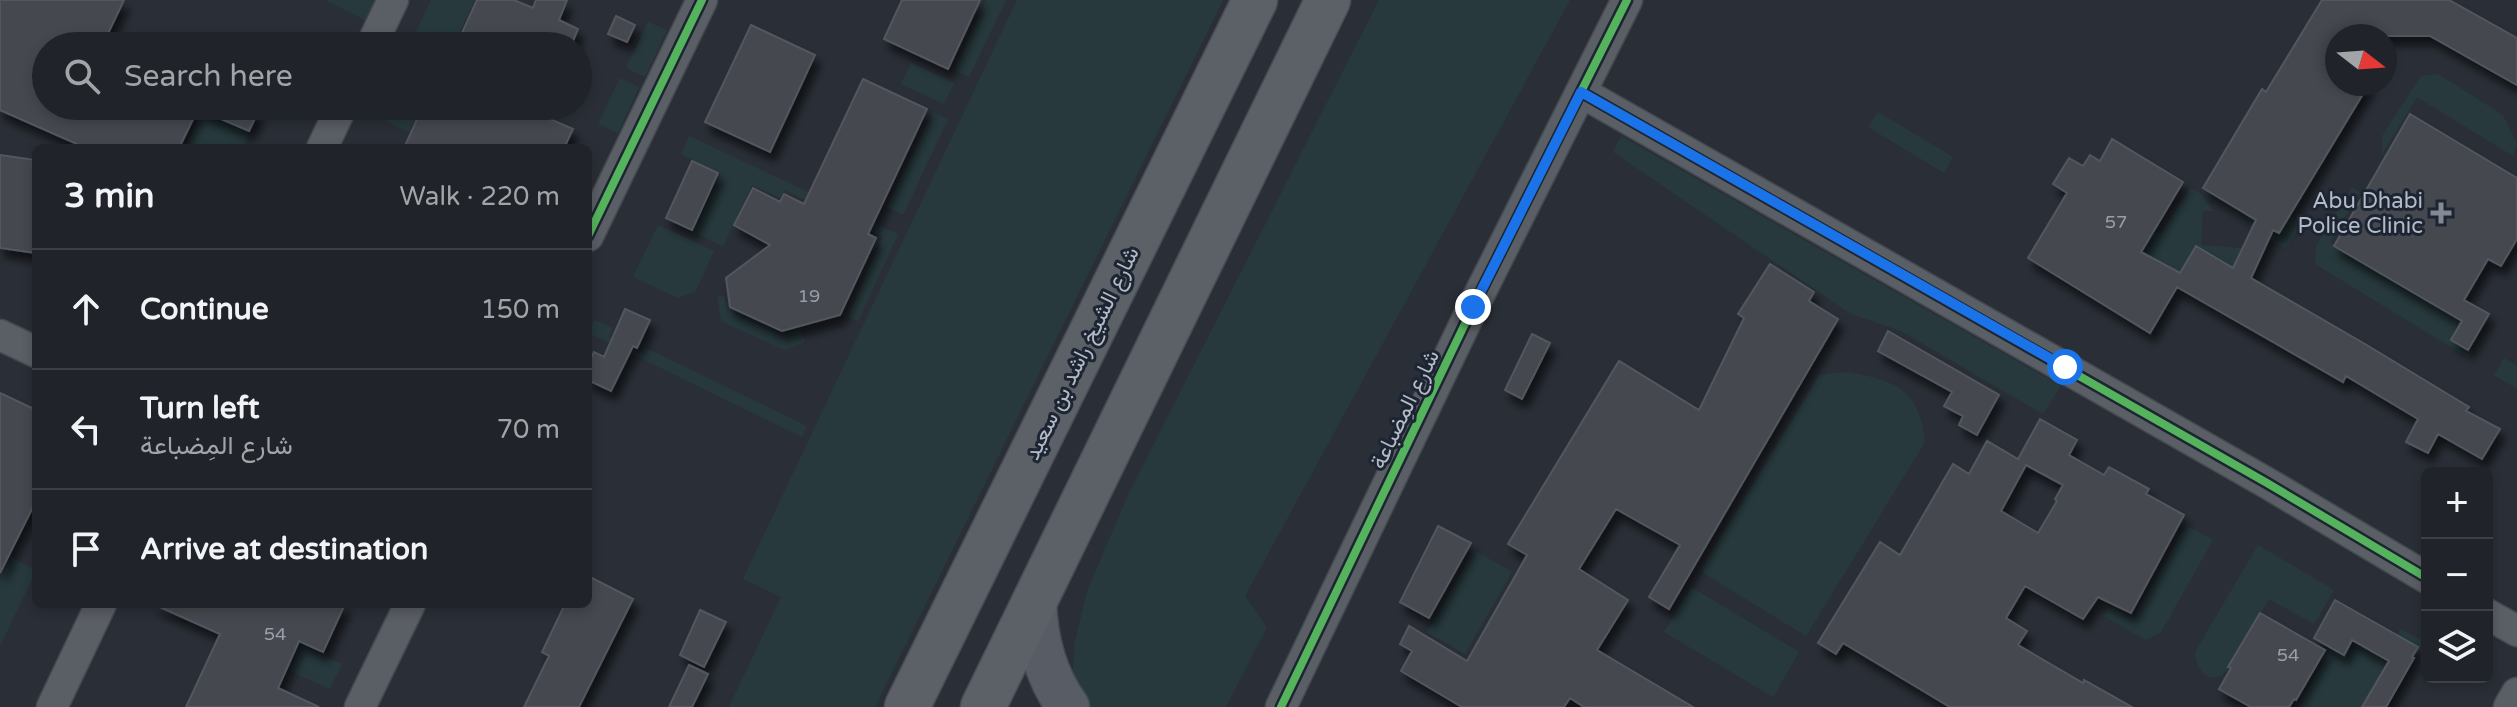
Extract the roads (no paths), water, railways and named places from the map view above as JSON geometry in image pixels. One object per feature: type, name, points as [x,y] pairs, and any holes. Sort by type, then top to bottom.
[{"type":"main road","points":[[983,707],[1328,0]]},
{"type":"main road","name":"شارع الشيخ راشد بن سعيد","points":[[907,707],[1254,1]]},
{"type":"street","points":[[378,32],[393,0]]},
{"type":"street","points":[[592,228],[702,0]]},
{"type":"street","name":"شارع المِضباعة","points":[[1281,707],[1473,307],[1627,0]]},
{"type":"street","points":[[1581,92],[2267,483],[2421,574]]},
{"type":"street","points":[[324,144],[335,120]]},
{"type":"street","points":[[0,335],[32,350]]},
{"type":"street","points":[[1035,601],[1037,633],[1046,665],[1068,707]]},
{"type":"street","points":[[52,707],[99,608]]},
{"type":"street","points":[[360,707],[408,608]]},
{"type":"street","points":[[2493,617],[2517,631]]},
{"type":"street","points":[[2509,707],[2517,693]]},
{"type":"place","name":"Abu Dhabi Police Clinic","points":[[2441,213]]}]
